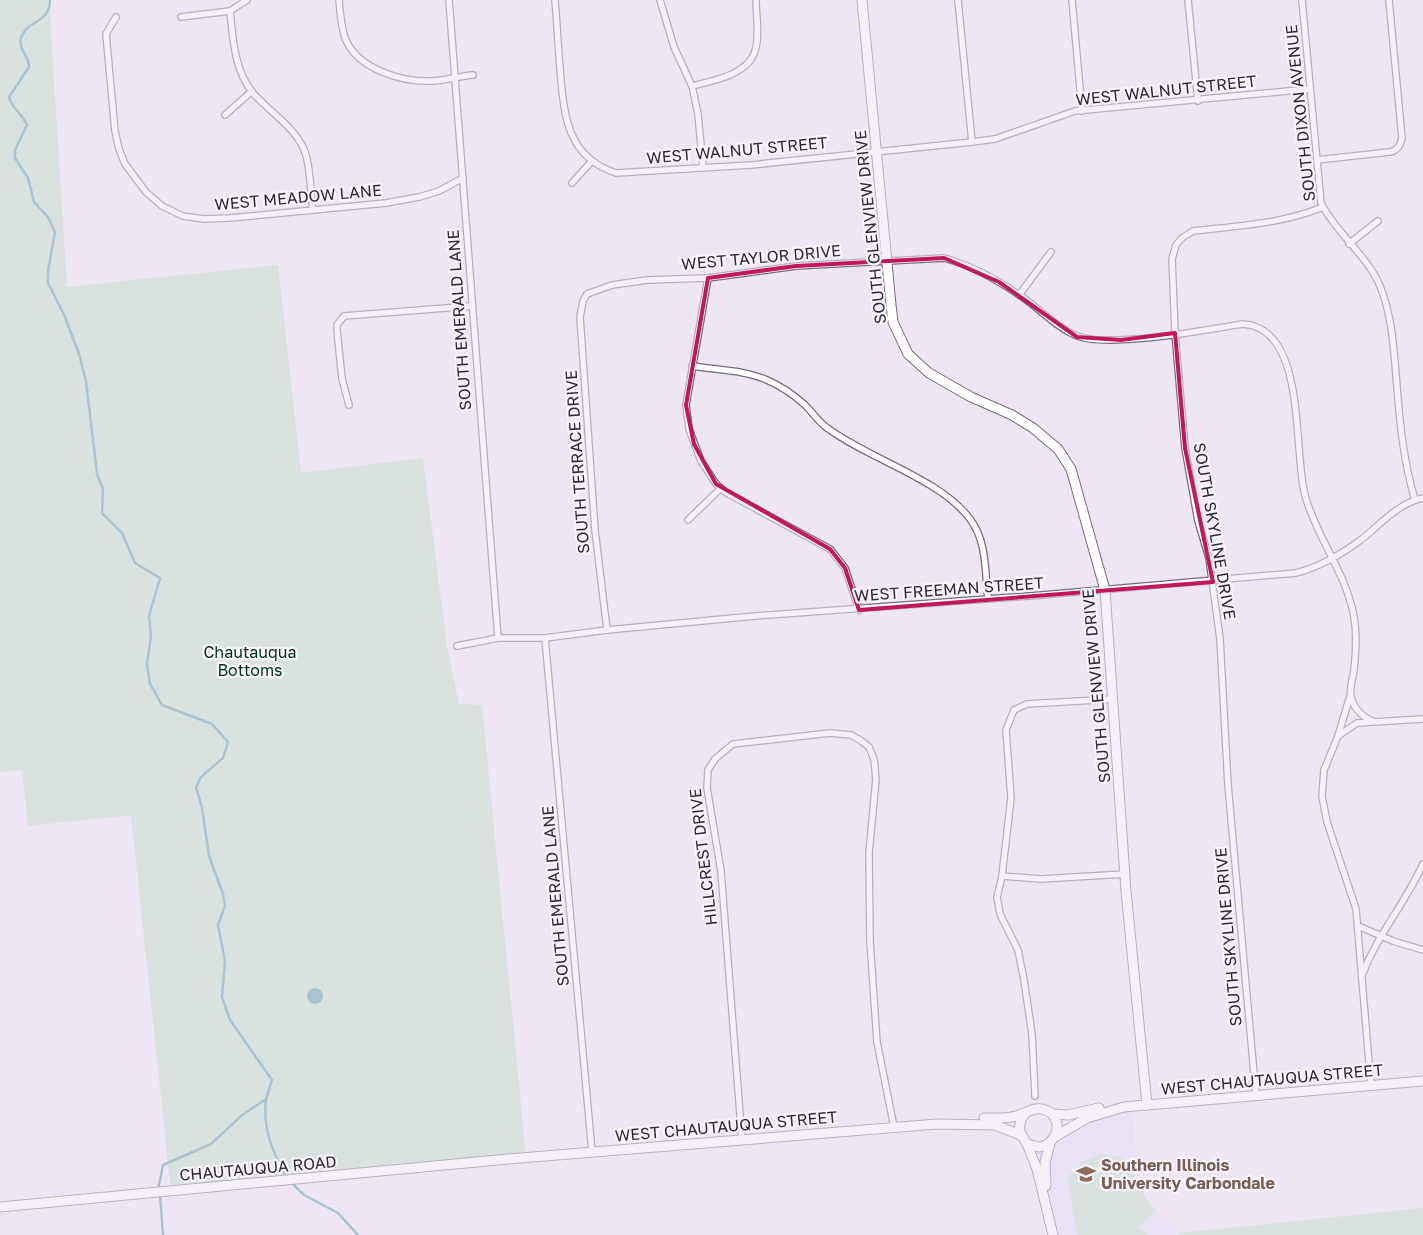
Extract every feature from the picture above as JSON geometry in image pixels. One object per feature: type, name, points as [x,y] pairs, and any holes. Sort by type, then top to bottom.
[{"type":"street","points":[[180,17],[230,11],[247,0]]},
{"type":"street","points":[[339,0],[346,40],[357,55],[376,69],[400,78],[431,82],[472,74]]},
{"type":"street","name":"SOUTH EMERALD LANE","points":[[449,0],[498,638]]},
{"type":"street","points":[[555,0],[564,113],[576,143],[592,162],[572,183]]},
{"type":"street","points":[[660,0],[674,46],[692,86],[698,114],[703,168]]},
{"type":"street","points":[[692,86],[717,80],[743,67],[750,60],[755,51],[756,0]]},
{"type":"street","name":"SOUTH GLENVIEW DRIVE","points":[[862,0],[893,322],[908,354],[929,373],[971,398],[1012,415],[1033,428],[1058,449],[1071,469],[1105,590],[1125,874],[1146,1105]]},
{"type":"street","points":[[958,0],[972,142]]},
{"type":"street","points":[[1072,0],[1082,110]]},
{"type":"street","points":[[1188,0],[1198,100]]},
{"type":"street","name":"SOUTH DIXON AVENUE","points":[[1302,0],[1309,89],[1323,207],[1332,223],[1373,273],[1386,307],[1394,344],[1402,443],[1407,474],[1415,500]]},
{"type":"street","points":[[1317,160],[1390,152],[1400,146],[1401,129],[1389,0]]},
{"type":"street","points":[[230,11],[237,61],[252,91],[286,123],[300,142],[305,154],[313,210]]},
{"type":"street","name":"WEST MEADOW LANE","points":[[116,17],[106,34],[115,131],[125,164],[146,192],[162,206],[183,216],[204,219],[386,203],[420,197],[439,191],[463,178]]},
{"type":"street","name":"WEST WALNUT STREET","points":[[592,162],[612,172],[703,168],[972,142],[995,139],[1037,123],[1082,110],[1309,89]]},
{"type":"street","points":[[225,115],[252,91]]},
{"type":"street","name":"SOUTH SKYLINE DRIVE","points":[[1256,1096],[1228,785],[1220,639],[1213,582],[1185,448],[1175,333],[1172,259],[1174,247],[1182,238],[1193,232],[1302,216],[1323,207]]},
{"type":"street","points":[[1350,244],[1378,221]]},
{"type":"street","points":[[1019,295],[1051,252]]},
{"type":"street","name":"WEST TAYLOR DRIVE","points":[[588,294],[612,284],[646,280],[708,278],[796,266],[944,258],[982,273],[1019,295],[1064,330],[1077,337],[1121,340],[1250,325],[1259,327],[1277,343],[1286,363],[1294,398],[1306,501],[1320,536],[1348,592],[1354,618],[1355,658],[1350,696],[1338,736],[1324,770],[1322,796],[1327,822],[1356,909],[1371,1086]]},
{"type":"street","points":[[708,278],[686,405],[689,428],[701,461],[721,488],[830,549],[845,568],[859,610]]},
{"type":"street","name":"SOUTH TERRACE DRIVE","points":[[588,294],[583,301],[580,316],[595,530],[607,630]]},
{"type":"street","points":[[349,405],[342,380],[337,330],[337,325],[344,316],[471,306]]},
{"type":"street","points":[[692,366],[752,374],[776,384],[805,405],[824,426],[852,445],[925,482],[952,501],[969,517],[980,536],[988,599]]},
{"type":"street","points":[[688,520],[721,488]]},
{"type":"street","name":"WEST FREEMAN STREET","points":[[457,646],[498,638],[545,638],[607,630],[1213,582],[1296,573],[1332,558],[1362,539],[1384,518],[1415,500],[1423,498]]},
{"type":"street","name":"SOUTH EMERALD LANE","points":[[545,638],[592,1152]]},
{"type":"street","points":[[1350,696],[1362,716],[1372,721]]},
{"type":"street","points":[[1035,1096],[1032,1034],[1024,980],[1018,950],[1000,914],[997,898],[1002,876],[1010,798],[1006,730],[1014,710],[1026,704],[1114,699]]},
{"type":"street","points":[[1338,736],[1357,723],[1423,719]]},
{"type":"street","name":"HILLCREST DRIVE","points":[[742,1140],[721,871],[707,788],[708,770],[715,758],[733,744],[830,733],[851,735],[860,740],[869,748],[874,759],[876,779],[869,853],[872,970],[877,1042],[894,1127]]},
{"type":"street","points":[[1362,975],[1381,936],[1395,916],[1423,864]]},
{"type":"street","points":[[1002,876],[1041,879],[1125,874]]},
{"type":"street","points":[[1358,926],[1423,950]]},
{"type":"street","name":"WEST CHAUTAUQUA STREET","points":[[937,1124],[962,1119],[1005,1118],[1025,1114],[1039,1108],[1052,1114],[1068,1115],[1107,1107],[1423,1081]]},
{"type":"street","name":"WEST CHAUTAUQUA STREET","points":[[1050,1143],[1056,1136],[1086,1118],[1124,1107]]},
{"type":"street","points":[[1025,1114],[1020,1124],[1020,1135],[1027,1144],[1037,1169],[1053,1235]]},
{"type":"street","points":[[1052,1114],[1058,1126],[1056,1136]]},
{"type":"street","name":"WEST CHAUTAUQUA STREET","points":[[518,1158],[937,1124],[995,1125],[1020,1135]]},
{"type":"street","points":[[1027,1144],[1039,1147],[1050,1143]]},
{"type":"street","points":[[1048,1214],[1045,1162],[1050,1143]]},
{"type":"street","name":"CHAUTAUQUA ROAD","points":[[0,1207],[518,1158]]},
{"type":"highlighted area","points":[[944,258],[999,282],[1077,337],[1121,340],[1175,333],[1185,448],[1213,582],[859,610],[845,568],[830,549],[716,484],[694,444],[686,405],[708,278],[796,266]]},
{"type":"shaded area","name":"Southern Illinois University Carbondale","points":[[1132,1109],[1138,1184],[1146,1200],[1181,1233],[1423,1208],[1423,1235],[1048,1235],[1028,1153],[1051,1147],[1073,1128],[1095,1118]]},
{"type":"green space","name":"Chautauqua Bottoms","points":[[0,0],[49,0],[67,287],[278,265],[301,473],[423,458],[447,646],[459,704],[482,705],[526,1157],[171,1191],[131,815],[28,826],[22,770],[0,772]]},
{"type":"green space","points":[[1100,1154],[1122,1157],[1146,1198],[1156,1211],[1138,1227],[1148,1235],[1077,1235],[1068,1177],[1082,1162]]},
{"type":"green space","points":[[1423,1208],[1423,1235],[1178,1235],[1181,1233]]},
{"type":"water","points":[[315,988],[323,996],[315,1004],[307,996]]},
{"type":"waterway","points":[[50,0],[46,13],[28,27],[21,38],[21,46],[28,60],[29,67],[9,97],[27,125],[15,150],[15,158],[28,178],[34,202],[48,217],[55,232],[48,271],[48,283],[65,317],[79,354],[86,381],[97,474],[103,489],[102,513],[122,533],[135,563],[160,578],[149,616],[151,636],[147,664],[150,684],[162,705],[212,724],[228,742],[223,758],[201,777],[196,787],[202,808],[209,856],[223,894],[225,906],[218,925],[225,961],[222,997],[230,1020],[272,1080],[266,1099],[241,1116],[211,1144],[163,1165],[158,1190]]},
{"type":"waterway","points":[[266,1099],[267,1130],[273,1149],[286,1177]]},
{"type":"waterway","points":[[290,1181],[304,1195],[338,1213],[358,1235]]},
{"type":"waterway","points":[[160,1195],[163,1235]]},
{"type":"place","name":"Southern Illinois University Carbondale","points":[[1086,1174]]}]
